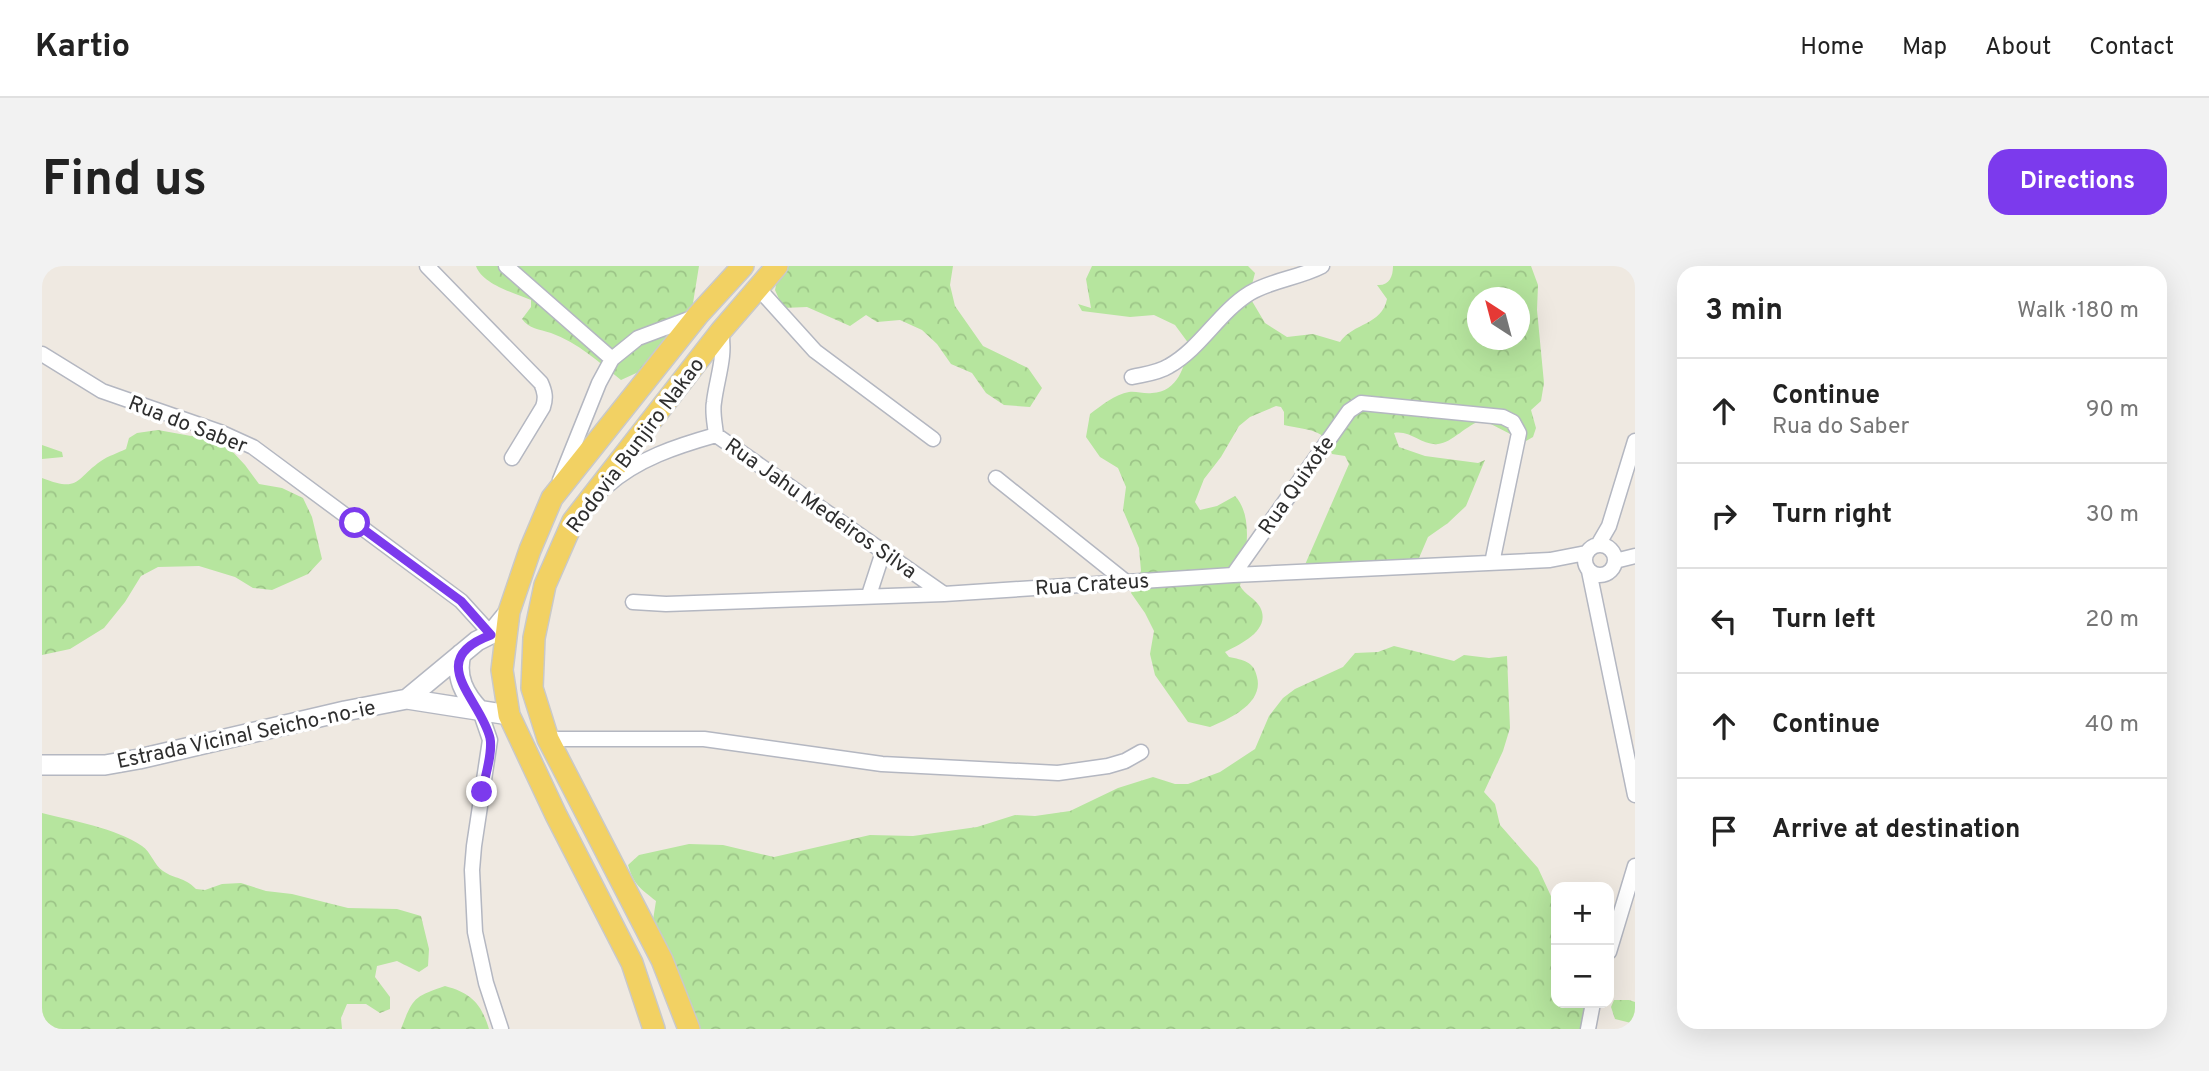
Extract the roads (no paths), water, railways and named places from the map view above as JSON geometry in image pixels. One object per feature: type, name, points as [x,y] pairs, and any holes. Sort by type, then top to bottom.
[{"type":"main road","name":"Rodovia Bunjiro Nakao","points":[[654,1029],[632,963],[556,815],[509,715],[502,670],[509,612],[530,550],[552,498],[698,315],[743,266]]},
{"type":"main road","name":"Rodovia Bunjiro Nakao","points":[[689,1029],[662,960],[548,739],[532,688],[534,638],[545,585],[573,521],[721,331],[777,266]]},
{"type":"street","points":[[427,266],[541,383],[545,391],[543,407],[512,458]]},
{"type":"street","points":[[506,266],[612,359]]},
{"type":"street","points":[[1132,377],[1155,373],[1186,355],[1233,306],[1257,289],[1322,266]]},
{"type":"street","points":[[758,288],[815,351],[933,439]]},
{"type":"street","points":[[552,498],[599,383],[612,359],[638,338],[698,315]]},
{"type":"street","name":"Rua Jahu Medeiros Silva","points":[[721,331],[724,346],[713,404],[716,435],[944,594]]},
{"type":"street","name":"Rua do Saber","points":[[42,354],[102,391],[230,435],[253,447],[461,601],[491,635]]},
{"type":"street","name":"Rua Quixote","points":[[1233,575],[1349,411],[1356,405],[1365,403],[1503,417],[1517,427],[1519,433],[1492,563]]},
{"type":"street","points":[[573,521],[609,483],[635,467],[676,446],[716,435]]},
{"type":"street","points":[[1635,441],[1600,559],[1598,610],[1635,795]]},
{"type":"street","points":[[996,478],[1126,582]]},
{"type":"street","points":[[869,595],[883,552]]},
{"type":"street","name":"Rua Crateus","points":[[633,602],[666,604],[944,594],[1233,575],[1633,556]]},
{"type":"street","points":[[407,699],[477,641],[491,635],[509,612]]},
{"type":"street","points":[[461,654],[459,677],[467,696],[480,711],[490,740],[472,870],[474,922],[486,984],[500,1029]]},
{"type":"street","points":[[407,699],[509,715]]},
{"type":"street","name":"Estrada Vicinal Seicho-no-ie","points":[[42,765],[105,765],[139,759],[407,699]]},
{"type":"street","points":[[548,739],[704,739],[882,764],[1058,773],[1088,771],[1108,766],[1141,752]]},
{"type":"street","points":[[1611,945],[1635,866]]},
{"type":"street","points":[[1588,1029],[1592,1008]]}]
